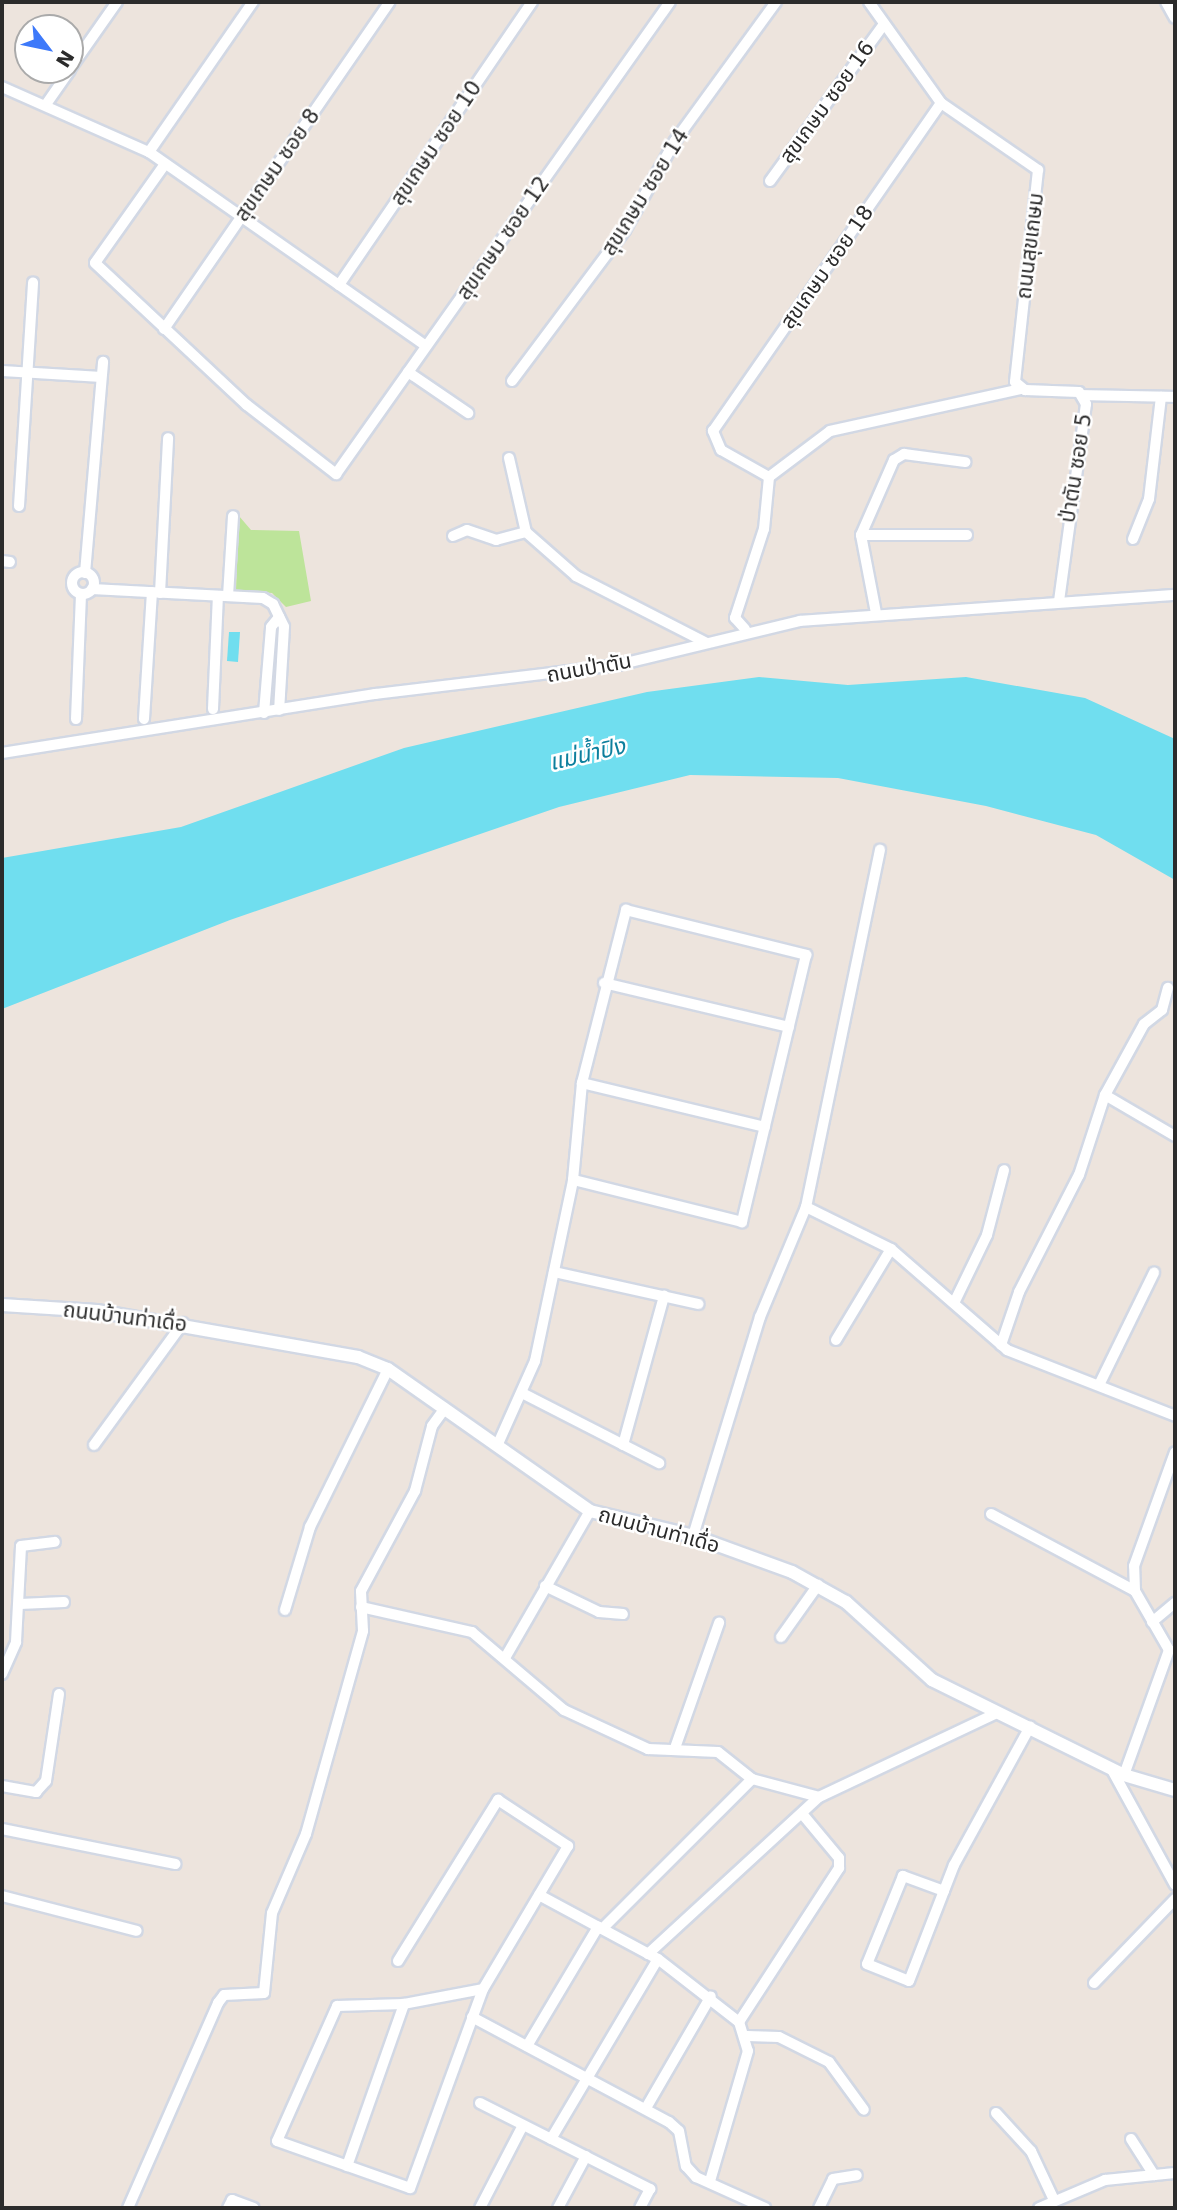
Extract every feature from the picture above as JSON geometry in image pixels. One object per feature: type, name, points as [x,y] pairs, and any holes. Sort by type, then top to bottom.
[{"type":"street","points":[[84,50],[117,2]]},
{"type":"street","points":[[149,152],[253,2]]},
{"type":"street","name":"สุขเกษม ซอย 8","points":[[164,329],[390,2]]},
{"type":"street","name":"สุขเกษม ซอย 10","points":[[339,285],[532,2]]},
{"type":"street","name":"สุขเกษม ซอย 12","points":[[164,329],[335,474],[670,2]]},
{"type":"street","name":"สุขเกษม ซอย 14","points":[[512,381],[625,230],[675,141],[776,2]]},
{"type":"street","name":"ถนนสุขเกษม","points":[[869,2],[941,103],[1038,170],[1014,377],[1023,389]]},
{"type":"street","points":[[1166,2],[1175,18]]},
{"type":"street","name":"สุขเกษม ซอย 16","points":[[770,181],[884,24]]},
{"type":"street","points":[[47,103],[60,84]]},
{"type":"street","points":[[2,87],[47,103],[149,152],[426,346]]},
{"type":"street","name":"สุขเกษม ซอย 18","points":[[769,477],[721,450],[713,431],[941,103]]},
{"type":"street","points":[[164,329],[95,263],[165,164]]},
{"type":"street","points":[[19,506],[33,282]]},
{"type":"street","points":[[92,589],[85,573],[103,362]]},
{"type":"street","points":[[2,371],[101,377]]},
{"type":"street","points":[[408,372],[468,412]]},
{"type":"street","name":"ป่าตัน ซอย 5","points":[[769,477],[830,431],[1023,389],[1083,395],[1082,451],[1059,601]]},
{"type":"street","points":[[1083,395],[1175,397]]},
{"type":"street","points":[[1133,540],[1149,499],[1161,397]]},
{"type":"street","points":[[144,719],[168,438]]},
{"type":"street","points":[[876,612],[861,535],[894,460],[904,454],[965,462]]},
{"type":"street","points":[[509,458],[526,531],[576,576],[705,642]]},
{"type":"street","points":[[745,629],[735,618],[764,529],[769,477]]},
{"type":"street","points":[[214,709],[223,596],[233,516]]},
{"type":"street","points":[[453,536],[467,530],[496,540],[526,531]]},
{"type":"street","points":[[861,535],[967,535]]},
{"type":"street","points":[[76,719],[81,594],[73,583],[85,573]]},
{"type":"street","points":[[81,594],[92,589],[263,598],[284,627],[279,710]]},
{"type":"street","name":"ถนนป่าตัน","points":[[2,753],[279,710],[618,665],[745,629],[876,612],[1175,595]]},
{"type":"street","points":[[264,713],[271,627],[279,617]]},
{"type":"street","points":[[693,1536],[760,1317],[806,1207],[824,1097],[863,946],[880,850]]},
{"type":"street","points":[[496,1446],[524,1394],[554,1272],[573,1180],[582,1083],[604,983],[626,910],[806,955],[742,1222],[573,1180]]},
{"type":"street","points":[[604,983],[789,1027]]},
{"type":"street","points":[[1001,1345],[1020,1292],[1079,1175],[1105,1095],[1144,1024],[1163,1010],[1168,988]]},
{"type":"street","points":[[582,1083],[765,1128]]},
{"type":"street","points":[[1105,1095],[1175,1136]]},
{"type":"street","points":[[955,1301],[986,1235],[1004,1170]]},
{"type":"street","points":[[806,1207],[891,1249],[955,1301],[1001,1345],[1043,1367],[1100,1383],[1175,1416]]},
{"type":"street","points":[[836,1340],[891,1249]]},
{"type":"street","points":[[554,1272],[698,1304]]},
{"type":"street","points":[[1100,1383],[1154,1273]]},
{"type":"street","points":[[623,1445],[664,1296]]},
{"type":"street","name":"ถนนบ้านท่าเดื่อ","points":[[2,1306],[183,1323],[322,1348],[388,1369],[590,1511],[693,1536],[818,1585],[932,1680],[1124,1775],[1175,1790]]},
{"type":"street","points":[[94,1445],[183,1323]]},
{"type":"street","points":[[285,1610],[310,1527],[388,1369]]},
{"type":"street","points":[[524,1394],[659,1463]]},
{"type":"street","points":[[128,2208],[218,2003],[224,1996],[264,1993],[272,1913],[306,1834],[363,1631],[361,1607],[369,1571],[415,1491],[432,1426],[445,1408]]},
{"type":"street","points":[[1124,1775],[1169,1650],[1135,1591],[1134,1566],[1175,1452]]},
{"type":"street","points":[[505,1658],[590,1511]]},
{"type":"street","points":[[991,1514],[1135,1591]]},
{"type":"street","points":[[2,1674],[16,1642],[21,1546],[55,1542]]},
{"type":"street","points":[[780,1636],[818,1585]]},
{"type":"street","points":[[545,1586],[599,1612],[623,1614]]},
{"type":"street","points":[[20,1604],[64,1602]]},
{"type":"street","points":[[1152,1622],[1175,1603]]},
{"type":"street","points":[[361,1607],[450,1625],[505,1658],[564,1710],[630,1744],[718,1752],[752,1779],[819,1797]]},
{"type":"street","points":[[675,1748],[719,1623]]},
{"type":"street","points":[[2,1786],[36,1792],[46,1781],[59,1694]]},
{"type":"street","points":[[551,2139],[653,1957],[804,1816],[819,1797],[998,1713]]},
{"type":"street","points":[[944,1891],[903,1876],[867,1964],[909,1982],[944,1891],[1030,1727]]},
{"type":"street","points":[[1111,1768],[1175,1885]]},
{"type":"street","points":[[527,2046],[600,1928],[752,1779]]},
{"type":"street","points":[[398,1961],[498,1800],[568,1846],[484,1989],[410,2188],[277,2141],[337,2006],[404,2004],[484,1989]]},
{"type":"street","points":[[738,2022],[839,1868],[839,1858],[804,1816]]},
{"type":"street","points":[[2,1829],[175,1864]]},
{"type":"street","points":[[539,1895],[653,1957],[711,1996],[738,2022],[747,2036],[748,2051],[710,2181]]},
{"type":"street","points":[[2,1896],[137,1931]]},
{"type":"street","points":[[1094,1983],[1175,1899]]},
{"type":"street","points":[[646,2108],[711,1996]]},
{"type":"street","points":[[348,2166],[404,2004]]},
{"type":"street","points":[[472,2017],[646,2108],[679,2131],[686,2166],[765,2208]]},
{"type":"street","points":[[747,2036],[779,2037],[829,2062],[864,2110]]},
{"type":"street","points":[[480,2103],[650,2189],[640,2208]]},
{"type":"street","points":[[996,2113],[1031,2151],[1054,2200]]},
{"type":"street","points":[[480,2208],[523,2125]]},
{"type":"street","points":[[1131,2139],[1154,2175]]},
{"type":"street","points":[[558,2208],[586,2156]]},
{"type":"street","points":[[1039,2208],[1105,2180],[1175,2173]]},
{"type":"street","points":[[819,2208],[833,2179],[857,2175]]},
{"type":"street","points":[[228,2208],[232,2200],[254,2208]]},
{"type":"green space","points":[[239,516],[251,530],[299,531],[311,601],[286,607],[272,593],[236,590]]},
{"type":"water","points":[[229,632],[240,632],[238,662],[227,661]]},
{"type":"water","name":"แม่น้ำปิง","points":[[759,677],[848,685],[966,677],[1085,698],[1175,739],[1175,880],[1096,835],[986,806],[838,778],[690,775],[559,807],[230,920],[2,1009],[2,858],[181,827],[404,748],[647,692]]}]
